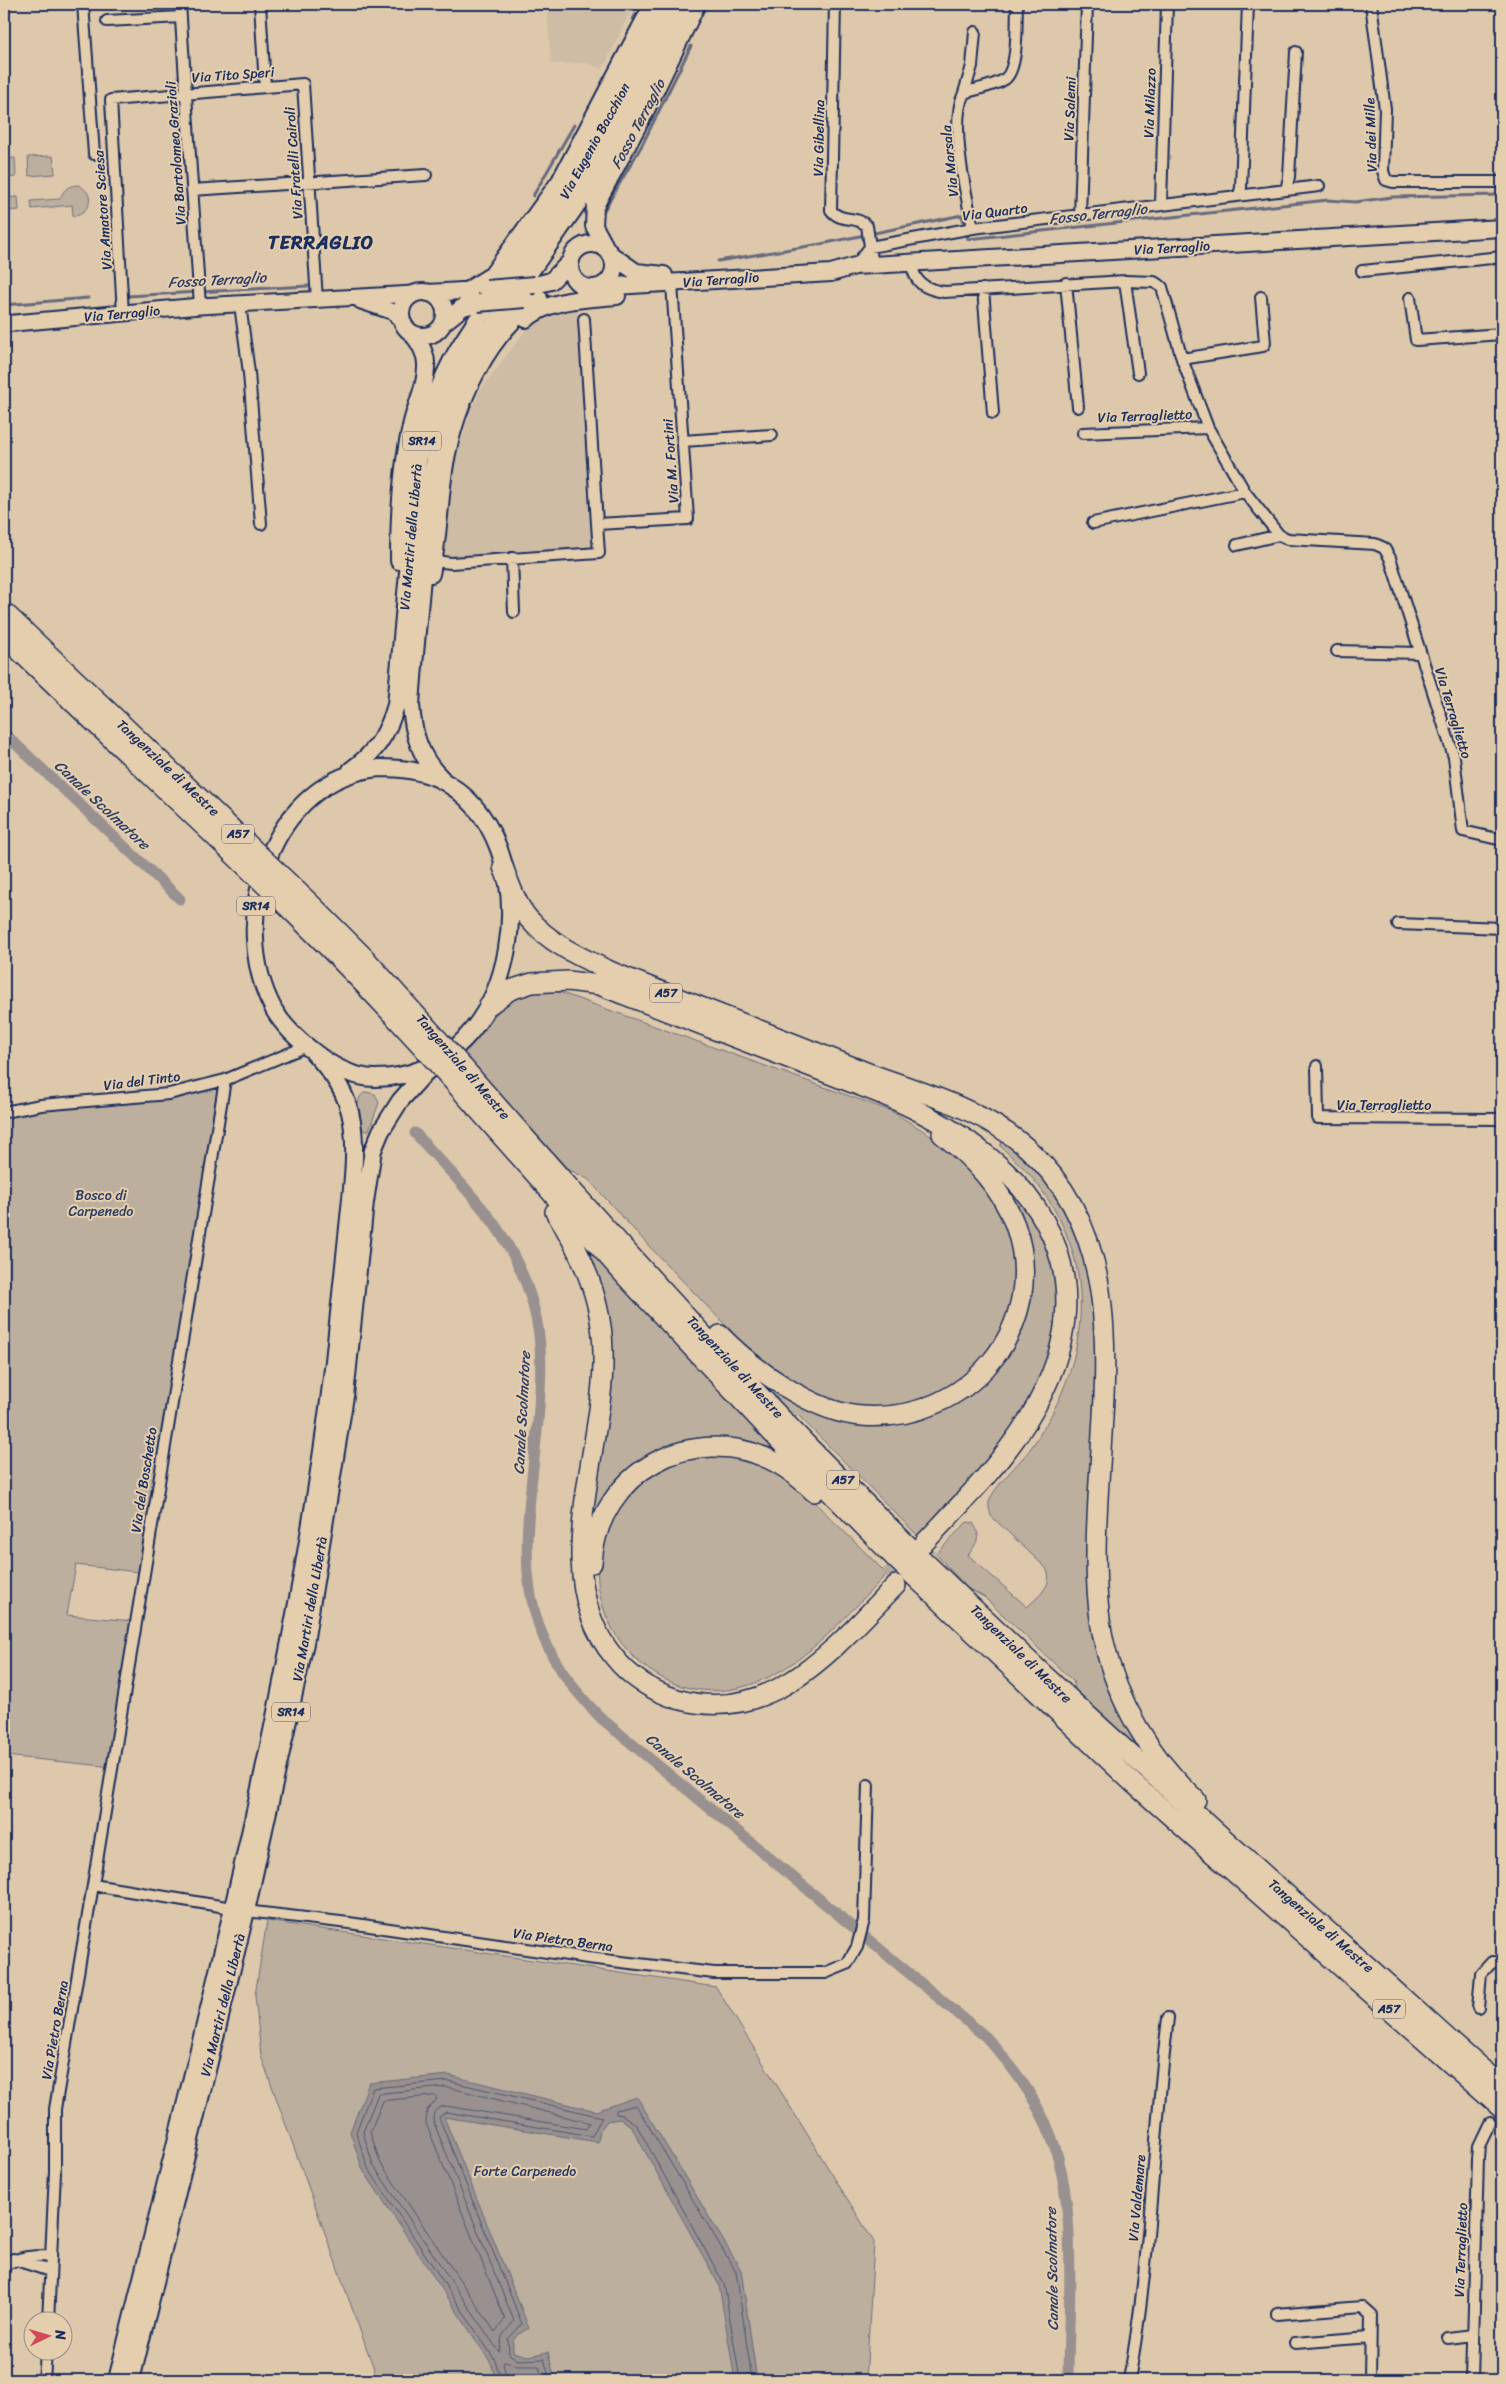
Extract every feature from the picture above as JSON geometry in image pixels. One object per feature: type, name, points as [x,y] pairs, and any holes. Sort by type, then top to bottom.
[{"type":"highway","name":"Tangenziale di Mestre","points":[[4,612],[314,906],[364,957],[517,1152],[626,1278],[772,1433],[896,1559],[1115,1766],[1276,1909],[1496,2116]]},
{"type":"highway","name":"Tangenziale di Mestre","points":[[4,636],[303,920],[377,997],[456,1072],[599,1221],[808,1445],[982,1618],[1111,1739],[1502,2086]]},
{"type":"highway","name":"A57","points":[[503,867],[514,894],[528,918],[554,942],[567,950],[612,972],[958,1108],[993,1125],[1019,1141],[1058,1182],[1080,1219],[1096,1269],[1103,1326],[1104,1383],[1096,1548],[1099,1606],[1104,1643],[1123,1700],[1148,1744],[1185,1789],[1222,1824],[1252,1865]]},
{"type":"highway","name":"A57","points":[[489,1005],[510,990],[532,983],[568,981],[599,985],[881,1094],[960,1134],[979,1147],[1007,1172],[1031,1200],[1047,1224],[1058,1251],[1064,1279],[1065,1303],[1060,1341],[1048,1381],[1035,1407],[998,1464],[929,1545],[1006,1470],[1029,1439],[1043,1415],[1068,1353],[1076,1313],[1075,1275],[1066,1240],[1052,1212],[1035,1186],[1015,1163],[991,1142],[942,1110],[911,1092],[867,1072]]},
{"type":"highway","name":"A57","points":[[599,1221],[636,1248],[735,1350],[762,1370],[812,1401],[849,1414],[876,1416],[902,1414],[943,1401],[964,1389],[983,1372],[1003,1345],[1020,1302],[1023,1276],[1022,1250],[1009,1211],[996,1189],[980,1169],[940,1132],[881,1094]]},
{"type":"highway","name":"A57","points":[[517,1152],[576,1247],[589,1278],[600,1321],[603,1350],[602,1386],[583,1522],[583,1583],[592,1621],[599,1637],[618,1663],[642,1683],[683,1700],[723,1705],[755,1700],[778,1690],[805,1672],[833,1648],[892,1581],[826,1640],[787,1671],[748,1689],[709,1692],[669,1684],[632,1661],[612,1638],[596,1600],[592,1565],[593,1548],[601,1522],[613,1499],[624,1485],[650,1464],[667,1456],[692,1449],[720,1448],[760,1455],[789,1470],[870,1546],[896,1559]]},
{"type":"main road","points":[[475,303],[492,275],[560,181],[653,4]]},
{"type":"main road","name":"Via Eugenio Bacchion","points":[[491,292],[512,270],[557,208],[592,153],[667,4]]},
{"type":"main road","name":"Via Eugenio Bacchion","points":[[529,289],[606,157],[685,4]]},
{"type":"main road","points":[[608,252],[596,245],[584,246],[574,253],[571,261],[573,278],[593,287],[608,281],[613,271],[613,260],[594,226],[595,206],[644,114],[697,4]]},
{"type":"main road","name":"Via Terraglio","points":[[608,252],[628,268],[645,275],[830,265],[849,267],[912,264],[1502,228]]},
{"type":"main road","name":"Via Terraglio","points":[[443,323],[463,307],[551,281],[571,261]]},
{"type":"main road","name":"Via Terraglio","points":[[352,298],[421,294],[475,303],[491,292],[672,284],[831,273],[849,267]]},
{"type":"main road","points":[[470,388],[520,326],[540,309],[566,301],[661,290],[672,284]]},
{"type":"main road","name":"Via Martiri della Libertà","points":[[447,784],[429,765],[415,738],[411,706],[417,632],[428,566],[433,465],[442,424],[462,372],[500,313],[529,289]]},
{"type":"main road","name":"SR14","points":[[428,566],[446,458],[454,426],[483,360],[500,336],[524,308],[529,289]]},
{"type":"main road","name":"Via Terraglio","points":[[4,324],[123,314],[200,303],[240,304],[317,291],[352,298],[394,312],[408,328]]},
{"type":"main road","name":"Via Martiri della Libertà","points":[[343,775],[371,754],[387,732],[396,706],[415,490],[424,434],[430,411],[475,303],[491,292]]},
{"type":"main road","points":[[421,294],[439,300],[443,307],[443,323],[432,334],[424,336],[408,328],[401,317],[402,307],[421,294]]},
{"type":"main road","name":"SR14","points":[[400,652],[396,613],[399,520],[410,428],[426,369],[422,347],[408,328]]},
{"type":"main road","name":"SR14","points":[[370,768],[400,768],[420,772],[447,784],[469,803],[484,822],[503,867],[510,906],[509,939],[502,975],[489,1005],[471,1033],[457,1048],[444,1057],[405,1073],[374,1078],[343,1070],[310,1049],[286,1027],[269,999],[258,956],[256,908],[263,874],[272,848],[294,812],[309,797],[343,775],[370,768]]},
{"type":"main road","name":"Via Martiri della Libertà","points":[[131,2380],[239,1909],[305,1558],[330,1394],[350,1210],[354,1148],[352,1119],[345,1095],[337,1081],[310,1049]]},
{"type":"main road","name":"Via Martiri della Libertà","points":[[117,2380],[288,1724],[322,1542],[345,1396],[365,1202],[373,1150],[380,1131],[400,1101],[425,1073],[444,1057]]},
{"type":"street","points":[[83,4],[94,154]]},
{"type":"street","name":"Via Bartolomeo Grazioli","points":[[180,4],[200,303]]},
{"type":"street","points":[[260,4],[265,86]]},
{"type":"street","name":"Via Gibellina","points":[[835,4],[831,210],[840,218],[864,223],[868,229],[872,266]]},
{"type":"street","points":[[964,93],[1005,79],[1011,72],[1014,59],[1016,4]]},
{"type":"street","name":"Via Salemi","points":[[1080,216],[1087,4]]},
{"type":"street","name":"Via Milazzo","points":[[1161,204],[1167,4]]},
{"type":"street","points":[[1239,195],[1241,188],[1248,4]]},
{"type":"street","name":"Via dei Mille","points":[[1372,4],[1385,110],[1383,171],[1386,180],[1392,182],[1502,182]]},
{"type":"street","points":[[106,21],[181,17]]},
{"type":"street","name":"Via Marsala","points":[[968,227],[969,209],[958,136],[959,104],[972,66],[974,32]]},
{"type":"street","points":[[1286,190],[1290,177],[1296,52]]},
{"type":"street","name":"Via Tito Speri","points":[[110,105],[114,98],[303,84]]},
{"type":"street","name":"Via Fratelli Cairoli","points":[[303,84],[317,291]]},
{"type":"street","name":"Via Amatore Sciesa","points":[[110,105],[123,314]]},
{"type":"street","points":[[192,190],[426,174]]},
{"type":"street","name":"Via Quarto","points":[[869,244],[968,227],[1080,216],[1161,204],[1319,186]]},
{"type":"street","points":[[849,267],[869,244]]},
{"type":"street","points":[[1362,271],[1502,257]]},
{"type":"street","name":"Via Terraglietto","points":[[912,264],[913,274],[917,281],[931,290],[944,292],[1066,283],[1125,281],[1154,282],[1162,287],[1182,359],[1208,428],[1245,492],[1279,535]]},
{"type":"street","points":[[1125,281],[1138,373]]},
{"type":"street","name":"Via Terraglietto","points":[[1066,283],[1078,407]]},
{"type":"street","name":"Via M. Fortini","points":[[596,524],[688,520],[672,284]]},
{"type":"street","points":[[982,289],[993,413]]},
{"type":"street","points":[[1182,359],[1263,346],[1265,343],[1261,298]]},
{"type":"street","points":[[1410,298],[1416,340],[1502,334]]},
{"type":"street","points":[[240,304],[249,373],[261,524]]},
{"type":"street","points":[[428,566],[512,558],[599,553],[584,319]]},
{"type":"street","name":"Via Terraglietto","points":[[1083,432],[1208,428]]},
{"type":"street","points":[[683,441],[772,435]]},
{"type":"street","points":[[1092,523],[1245,492]]},
{"type":"street","name":"Via Terraglietto","points":[[1237,545],[1279,535],[1288,538],[1375,544],[1384,548],[1390,558],[1454,757],[1463,831],[1502,840]]},
{"type":"street","points":[[512,558],[514,612]]},
{"type":"street","name":"Via Terraglietto","points":[[1337,651],[1419,653]]},
{"type":"street","points":[[1398,924],[1502,928]]},
{"type":"street","name":"Via del Tinto","points":[[4,1112],[41,1105],[168,1094],[225,1080],[310,1049]]},
{"type":"street","name":"Via Terraglietto","points":[[1318,1066],[1318,1118],[1502,1119]]},
{"type":"street","name":"Via del Boschetto","points":[[94,1885],[167,1422],[225,1080]]},
{"type":"street","name":"Via Pietro Berna","points":[[48,2312],[55,2172],[55,2109],[94,1885],[239,1909],[588,1958],[714,1973],[824,1973],[847,1964],[857,1947],[864,1920],[868,1785]]},
{"type":"street","points":[[1478,2008],[1481,1974],[1492,1962],[1502,1962]]},
{"type":"street","name":"Via Valdemare","points":[[1129,2380],[1143,2289],[1160,2082],[1168,2018]]},
{"type":"street","name":"Via Terraglietto","points":[[1472,2380],[1479,2146],[1496,2116]]},
{"type":"street","points":[[4,2266],[13,2259],[28,2256],[51,2256]]},
{"type":"street","points":[[13,2259],[50,2271]]},
{"type":"street","points":[[1277,2314],[1362,2307],[1371,2315],[1370,2380]]},
{"type":"street","points":[[1448,2338],[1473,2335]]},
{"type":"street","points":[[1295,2343],[1370,2338]]},
{"type":"street","points":[[44,2380],[45,2362]]},
{"type":"shaded area","points":[[627,4],[632,7],[603,69],[586,63],[551,64],[547,5]]},
{"type":"shaded area","points":[[578,307],[592,552],[448,558],[445,554],[455,457],[472,408],[482,388],[524,332],[535,322],[553,311]]},
{"type":"green space","points":[[53,156],[55,174],[29,176],[28,157]]},
{"type":"green space","points":[[15,158],[16,177],[4,178],[4,159]]},
{"type":"green space","points":[[78,185],[84,188],[89,197],[88,207],[79,214],[73,216],[72,205],[32,209],[31,201],[60,199],[66,189]]},
{"type":"green space","points":[[18,197],[19,210],[4,211],[4,198]]},
{"type":"green space","points":[[545,990],[559,992],[891,1111],[945,1144],[988,1183],[1017,1244],[1009,1331],[952,1393],[872,1414],[804,1393],[736,1343],[736,1336],[648,1245],[588,1179],[568,1169],[463,1053],[505,1005],[528,994]]},
{"type":"green space","name":"Bosco di Carpenedo","points":[[220,1086],[139,1572],[76,1565],[67,1615],[132,1621],[108,1769],[104,1766],[4,1756],[4,1117],[41,1110],[170,1098]]},
{"type":"green space","points":[[366,1092],[375,1094],[379,1103],[369,1130],[365,1131],[362,1129],[358,1103],[359,1099]]},
{"type":"green space","points":[[1003,1140],[1042,1172],[1081,1235],[1098,1315],[1095,1597],[1142,1752],[1077,1697],[1073,1681],[984,1597],[967,1588],[936,1554],[967,1522],[973,1523],[978,1535],[974,1547],[968,1555],[1027,1607],[1047,1585],[1048,1574],[1046,1568],[991,1516],[989,1502],[1001,1482],[1031,1448],[1051,1416],[1066,1383],[1076,1350],[1080,1316],[1079,1282],[1072,1249],[1058,1216],[1033,1179],[1000,1146]]},
{"type":"green space","points":[[993,1170],[1035,1219],[1058,1282],[1054,1345],[1019,1426],[921,1539],[798,1415],[795,1417],[768,1391],[773,1386],[819,1410],[944,1408],[1025,1308]]},
{"type":"green space","points":[[582,1245],[776,1451],[771,1457],[757,1451],[728,1444],[713,1443],[688,1446],[663,1455],[641,1468],[622,1484],[606,1504],[594,1526],[587,1551],[586,1569],[588,1512],[602,1410],[606,1347],[603,1318],[591,1277],[580,1249]]},
{"type":"green space","points":[[730,1454],[789,1477],[887,1574],[844,1619],[796,1661],[760,1681],[719,1691],[681,1686],[648,1669],[622,1644],[605,1611],[598,1575],[603,1537],[623,1500],[634,1488],[669,1463],[683,1458]]},
{"type":"green space","points":[[586,1569],[591,1605],[586,1577]]},
{"type":"green space","points":[[591,1605],[602,1630],[617,1654],[637,1673],[654,1684],[644,1680],[610,1649]]},
{"type":"green space","points":[[837,1638],[824,1652],[793,1678],[775,1688],[737,1701],[717,1703],[693,1699],[713,1702],[756,1694],[793,1674]]},
{"type":"green space","points":[[654,1684],[693,1699],[660,1688]]},
{"type":"green space","name":"Forte Carpenedo","points":[[267,1921],[716,1987],[874,2242],[866,2380],[378,2380],[261,2056],[255,1995]]},
{"type":"water","points":[[448,2075],[596,2111],[637,2097],[741,2270],[757,2380],[735,2380],[719,2285],[631,2126],[620,2119],[607,2121],[600,2130],[598,2142],[444,2117],[529,2328],[517,2335],[513,2341],[513,2352],[528,2356],[548,2352],[555,2380],[496,2380],[491,2363],[363,2170],[350,2132],[369,2083]]},
{"type":"waterway","name":"Fosso Terraglio","points":[[633,19],[636,14]]},
{"type":"waterway","name":"Fosso Terraglio","points":[[603,212],[642,145],[691,46]]},
{"type":"waterway","name":"Fosso Terraglio","points":[[533,196],[574,125]]},
{"type":"waterway","name":"Fosso Terraglio","points":[[718,261],[821,244],[962,215],[968,239],[1328,200],[1355,202],[1392,197],[1502,195]]},
{"type":"waterway","name":"Fosso Terraglio","points":[[127,296],[308,286]]},
{"type":"waterway","name":"Fosso Terraglio","points":[[4,305],[88,298]]},
{"type":"waterway","name":"Canale Scolmatore","points":[[4,733],[180,899]]},
{"type":"waterway","name":"Canale Scolmatore","points":[[415,1133],[469,1192],[500,1232],[524,1278],[533,1305],[539,1334],[541,1377],[527,1544],[529,1580],[536,1615],[549,1649],[571,1684],[602,1719],[986,2037],[1016,2073],[1041,2114],[1054,2143],[1062,2175],[1070,2244],[1068,2380]]},
{"type":"tunnel","points":[[911,1570],[932,1549]]},
{"type":"tunnel","points":[[888,1578],[914,1553]]},
{"type":"district","name":"TERRAGLIO","points":[[321,242]]}]
